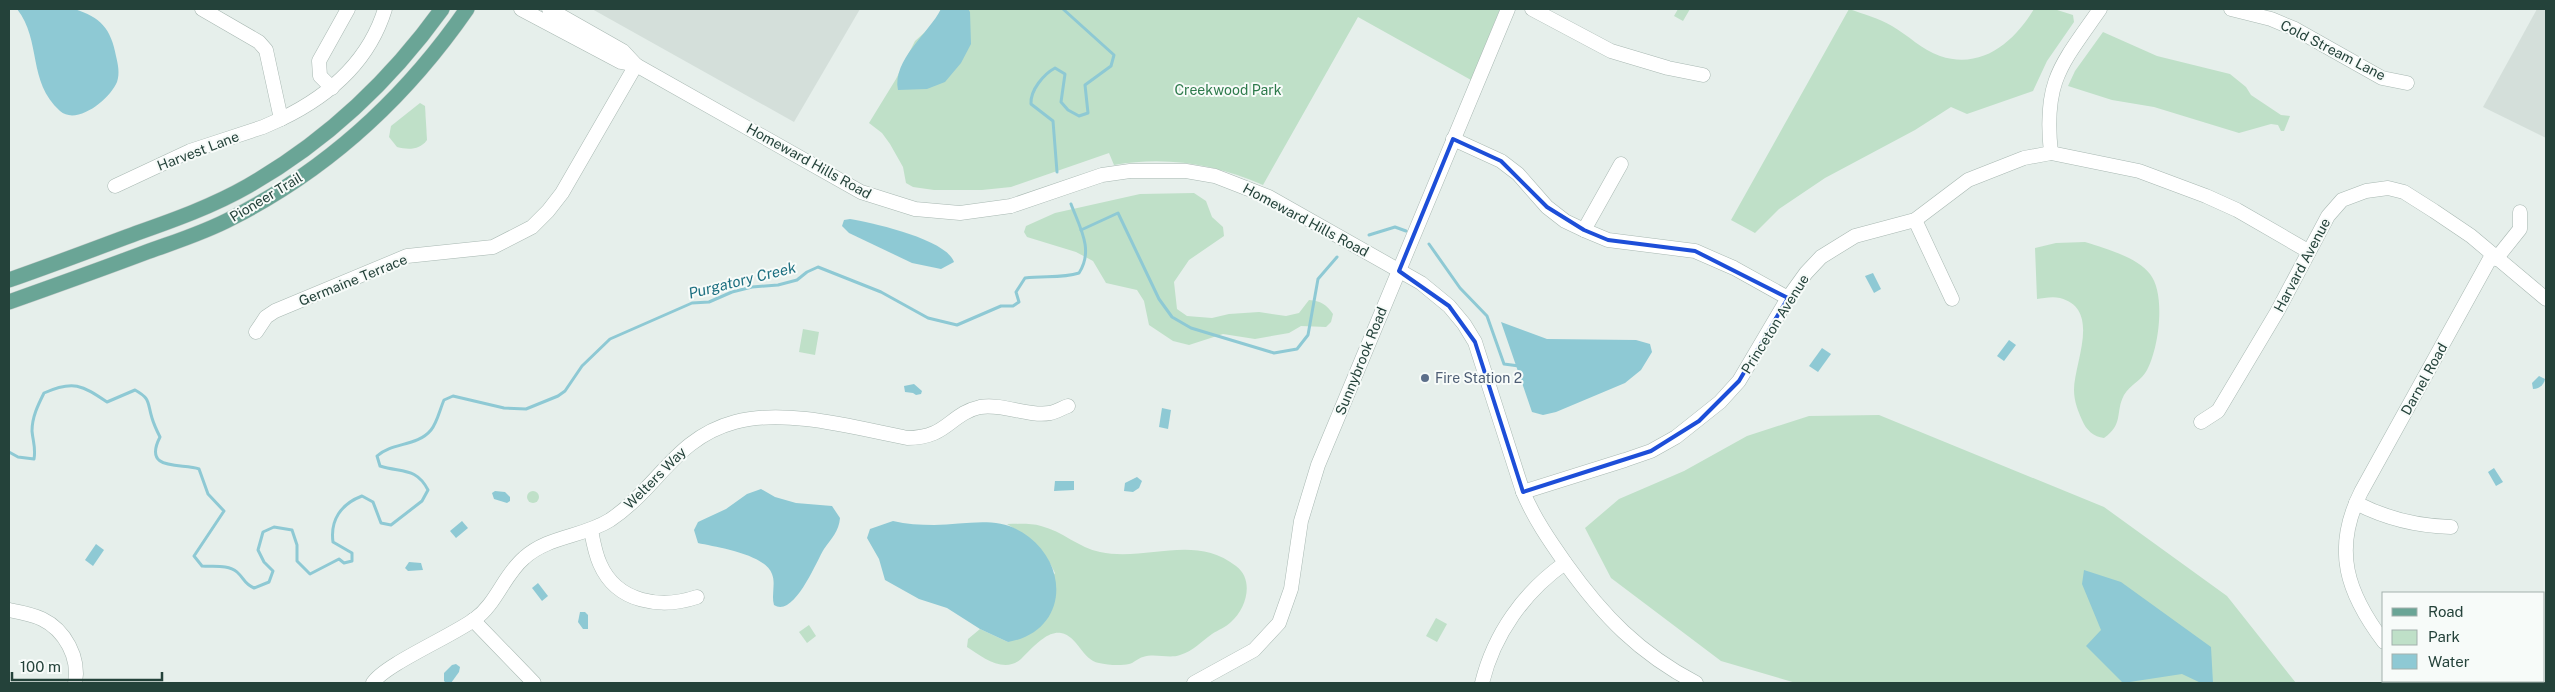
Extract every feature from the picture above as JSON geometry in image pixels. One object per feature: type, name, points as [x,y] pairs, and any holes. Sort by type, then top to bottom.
[{"type":"main road","name":"Pioneer Trail","points":[[9,280],[200,210],[247,187],[292,158],[336,126],[385,79],[442,9]]},
{"type":"main road","name":"Pioneer Trail","points":[[9,302],[187,238],[232,218],[282,189],[339,149],[388,106],[433,55],[467,9]]},
{"type":"street","points":[[202,9],[259,42],[266,50],[281,119]]},
{"type":"street","points":[[332,88],[320,76],[319,62],[348,9]]},
{"type":"street","name":"Harvest Lane","points":[[115,186],[190,151],[263,127],[314,102],[332,88],[363,53],[385,9]]},
{"type":"street","name":"Homeward Hills Road","points":[[521,9],[621,62],[636,65]]},
{"type":"street","name":"Homeward Hills Road","points":[[549,9],[623,51],[636,65],[841,182],[861,192],[897,204],[936,211],[977,212],[1011,206],[1102,176],[1130,171],[1186,171],[1215,176],[1269,197],[1427,287],[1449,306],[1464,324],[1475,342],[1523,492],[1532,514],[1565,563],[1602,612],[1628,639],[1696,683]]},
{"type":"street","name":"Sunnybrook Road","points":[[1194,683],[1254,650],[1279,624],[1291,589],[1308,492],[1508,9]]},
{"type":"street","points":[[1532,9],[1611,51],[1668,68],[1702,75]]},
{"type":"street","points":[[2051,153],[2047,123],[2052,88],[2066,57],[2100,9]]},
{"type":"street","name":"Cold Stream Lane","points":[[2231,9],[2271,19],[2295,29],[2382,78],[2407,83]]},
{"type":"street","name":"Germaine Terrace","points":[[256,332],[266,317],[275,311],[406,256],[493,247],[532,227],[562,193],[636,65]]},
{"type":"street","points":[[1453,140],[1501,161],[1518,174],[1547,208],[1565,221],[1584,230],[1608,240],[1695,251],[1734,268],[1788,298]]},
{"type":"street","name":"Princeton Avenue","points":[[1523,492],[1651,451],[1676,437],[1699,421],[1739,380],[1788,298],[1806,273],[1821,257],[1856,236],[1915,220],[1968,180],[2024,158],[2051,153],[2139,171],[2206,196],[2237,210],[2308,251]]},
{"type":"street","points":[[1584,230],[1620,164]]},
{"type":"street","name":"Harvard Avenue","points":[[2201,422],[2218,411],[2277,312],[2328,216],[2342,200],[2366,191],[2388,188],[2404,192],[2447,218],[2494,257]]},
{"type":"street","name":"Darnel Road","points":[[2382,639],[2358,604],[2350,582],[2346,559],[2346,536],[2356,503],[2494,257],[2520,229],[2520,212]]},
{"type":"street","points":[[1915,220],[1952,299]]},
{"type":"street","points":[[2494,257],[2546,299]]},
{"type":"street","name":"Welters Way","points":[[373,683],[383,672],[480,616],[518,564],[534,550],[591,530],[629,507],[648,490],[680,452],[697,438],[716,428],[737,421],[782,417],[907,438],[921,438],[935,434],[970,411],[981,407],[1049,413],[1068,406]]},
{"type":"street","points":[[2356,503],[2388,518],[2409,524],[2452,527]]},
{"type":"street","points":[[591,530],[600,564],[608,577],[630,596],[657,604],[672,604],[698,597]]},
{"type":"street","points":[[1482,683],[1492,651],[1505,627],[1537,586],[1565,563]]},
{"type":"street","points":[[9,610],[41,618],[53,625],[79,662],[75,683]]},
{"type":"street","points":[[473,620],[534,683]]},
{"type":"highlighted area","points":[[1453,139],[1501,161],[1547,207],[1584,230],[1608,240],[1695,251],[1788,298],[1739,381],[1699,421],[1651,451],[1523,492],[1475,342],[1449,306],[1399,271]]},
{"type":"shaded area","points":[[592,9],[860,9],[794,122]]},
{"type":"shaded area","points":[[2537,9],[2546,9],[2546,138],[2483,107]]},
{"type":"green space","name":"Creekwood Park","points":[[941,9],[1500,9],[1471,80],[1358,17],[1263,185],[1226,172],[1190,164],[1153,161],[1114,165],[1109,153],[1011,187],[982,190],[934,190],[913,187],[906,183],[903,167],[890,144],[882,133],[869,123],[896,79],[915,41],[934,24]]},
{"type":"green space","points":[[1678,9],[1690,9],[1683,21],[1674,16]]},
{"type":"green space","points":[[1849,9],[1887,23],[1933,53],[1955,59],[1970,59],[1983,56],[1995,50],[2017,32],[2034,9],[2054,9],[2073,15],[2074,22],[2047,61],[2033,91],[1967,114],[1951,107],[1915,130],[1825,178],[1779,209],[1755,233],[1731,220]]},
{"type":"green space","points":[[2103,32],[2157,56],[2230,74],[2246,87],[2251,95],[2281,115],[2290,116],[2284,131],[2281,131],[2278,125],[2271,124],[2239,133],[2154,107],[2112,100],[2068,86],[2075,71]]},
{"type":"green space","points":[[420,103],[425,106],[427,140],[421,146],[413,148],[397,147],[389,137],[391,126]]},
{"type":"green space","points":[[1194,193],[1206,201],[1212,217],[1223,227],[1224,236],[1189,260],[1174,282],[1177,309],[1187,316],[1212,318],[1229,314],[1259,312],[1286,316],[1299,313],[1309,300],[1320,302],[1328,308],[1333,314],[1331,322],[1326,327],[1301,326],[1289,333],[1255,339],[1223,334],[1189,345],[1173,341],[1149,325],[1144,301],[1137,290],[1106,283],[1093,261],[1076,252],[1027,237],[1024,232],[1026,226],[1055,213],[1140,194]]},
{"type":"green space","points":[[2085,242],[2120,254],[2137,263],[2150,274],[2158,294],[2159,321],[2155,349],[2151,360],[2145,374],[2124,395],[2117,423],[2104,438],[2094,435],[2086,427],[2079,413],[2075,398],[2075,379],[2083,338],[2083,325],[2080,313],[2073,304],[2060,298],[2037,299],[2035,248],[2056,243]]},
{"type":"green space","points":[[803,329],[819,332],[815,355],[799,352]]},
{"type":"green space","points":[[1879,415],[2104,507],[2227,596],[2296,683],[1796,683],[1721,661],[1611,578],[1585,528],[1619,499],[1684,471],[1747,436],[1809,416]]},
{"type":"green space","points":[[531,491],[535,491],[539,497],[535,503],[531,503],[527,499],[527,495]]},
{"type":"green space","points":[[1007,524],[1029,524],[1049,528],[1085,547],[1100,552],[1135,554],[1187,550],[1204,551],[1220,556],[1242,572],[1247,586],[1244,602],[1241,610],[1229,624],[1189,651],[1176,656],[1148,656],[1126,665],[1102,664],[1088,657],[1067,635],[1059,633],[1044,638],[1014,663],[1008,665],[993,662],[967,647],[968,639],[980,629],[1008,642],[1055,573],[1041,550]]},
{"type":"green space","points":[[1436,618],[1447,624],[1437,642],[1426,636]]},
{"type":"green space","points":[[809,625],[816,636],[807,643],[799,632]]},
{"type":"water","points":[[67,8],[83,12],[98,20],[108,31],[111,38],[118,69],[117,82],[108,96],[84,113],[67,115],[60,111],[43,87],[38,74],[30,34],[25,21],[17,9]]},
{"type":"water","points":[[941,9],[968,9],[970,12],[971,44],[961,63],[945,82],[927,89],[898,90],[898,79],[906,58]]},
{"type":"water","points":[[850,219],[891,228],[924,239],[938,246],[954,262],[941,269],[912,263],[849,233],[842,226],[844,220]]},
{"type":"water","points":[[1873,273],[1881,289],[1874,293],[1865,276]]},
{"type":"water","points":[[1501,322],[1547,339],[1636,340],[1650,344],[1652,352],[1641,370],[1625,383],[1556,412],[1543,415],[1532,412]]},
{"type":"water","points":[[2009,340],[2016,345],[2004,361],[1997,356]]},
{"type":"water","points":[[1822,348],[1831,354],[1818,372],[1809,366]]},
{"type":"water","points":[[2539,376],[2545,379],[2544,383],[2533,389],[2532,383]]},
{"type":"water","points":[[914,384],[922,391],[921,394],[916,395],[905,392],[904,386]]},
{"type":"water","points":[[1162,408],[1171,410],[1168,429],[1159,427]]},
{"type":"water","points":[[2494,468],[2503,482],[2496,486],[2488,472]]},
{"type":"water","points":[[1137,477],[1142,481],[1139,488],[1133,492],[1124,491],[1125,483]]},
{"type":"water","points":[[1055,481],[1074,481],[1074,490],[1054,491]]},
{"type":"water","points":[[761,489],[775,497],[796,503],[832,506],[840,518],[836,531],[804,587],[789,604],[782,607],[774,605],[773,578],[768,567],[750,556],[698,543],[694,530],[698,522],[726,509],[747,494]]},
{"type":"water","points":[[495,491],[505,492],[510,497],[510,501],[507,503],[494,499],[492,493]]},
{"type":"water","points":[[462,521],[468,528],[456,538],[450,531]]},
{"type":"water","points":[[893,521],[929,525],[983,522],[1007,525],[1018,530],[1029,537],[1042,551],[1051,566],[1056,582],[1056,598],[1051,613],[1041,626],[1027,636],[1008,642],[980,629],[947,608],[919,599],[885,580],[879,559],[867,538],[870,529]]},
{"type":"water","points":[[96,544],[104,550],[93,566],[85,560]]},
{"type":"water","points":[[409,562],[421,563],[423,570],[408,571],[405,568]]},
{"type":"water","points":[[2084,570],[2121,582],[2211,647],[2213,683],[2201,683],[2182,674],[2123,683],[2086,646],[2101,630],[2082,584]]},
{"type":"water","points":[[538,583],[548,596],[542,601],[532,588]]},
{"type":"water","points":[[580,612],[585,612],[588,615],[588,629],[583,629],[578,622]]},
{"type":"water","points":[[456,664],[460,667],[459,672],[451,683],[446,683],[444,681],[444,673],[452,665]]},
{"type":"waterway","name":"Purgatory Creek","points":[[1057,172],[1053,121],[1031,104],[1035,88],[1042,78],[1055,68],[1065,74],[1061,102],[1068,110],[1079,116],[1088,113],[1085,85],[1111,66],[1114,55],[1063,9]]},
{"type":"waterway","name":"Purgatory Creek","points":[[9,452],[18,457],[34,459],[35,448],[32,426],[44,393],[63,387],[77,386],[84,388],[107,402],[135,390],[148,401],[153,421],[160,437],[156,448],[156,456],[166,464],[199,469],[208,494],[224,511],[194,556],[202,566],[233,569],[248,585],[254,588],[269,582],[273,571],[264,562],[258,550],[263,532],[274,527],[292,530],[297,545],[297,561],[310,574],[339,559],[344,563],[352,561],[352,553],[333,542],[335,520],[348,503],[362,496],[373,502],[381,523],[391,525],[422,501],[428,490],[419,478],[408,472],[380,466],[377,456],[390,448],[419,439],[431,430],[444,400],[453,396],[504,408],[526,409],[558,396],[565,391],[582,366],[610,339],[692,303],[709,302],[732,292],[752,287],[778,285],[797,280],[807,272],[818,267],[881,292],[928,318],[957,325],[1001,306],[1013,306],[1019,302],[1016,292],[1025,278],[1066,276],[1079,273],[1085,256],[1085,247],[1084,239],[1071,204]]},
{"type":"waterway","points":[[1081,230],[1118,213],[1159,299],[1172,317],[1191,328],[1274,353],[1297,349],[1308,335],[1318,279],[1337,257]]},
{"type":"waterway","points":[[1369,235],[1395,227],[1406,231]]},
{"type":"waterway","points":[[1429,244],[1460,288],[1487,316],[1504,364],[1519,366]]},
{"type":"place","name":"Fire Station 2","points":[[1425,378]]}]
